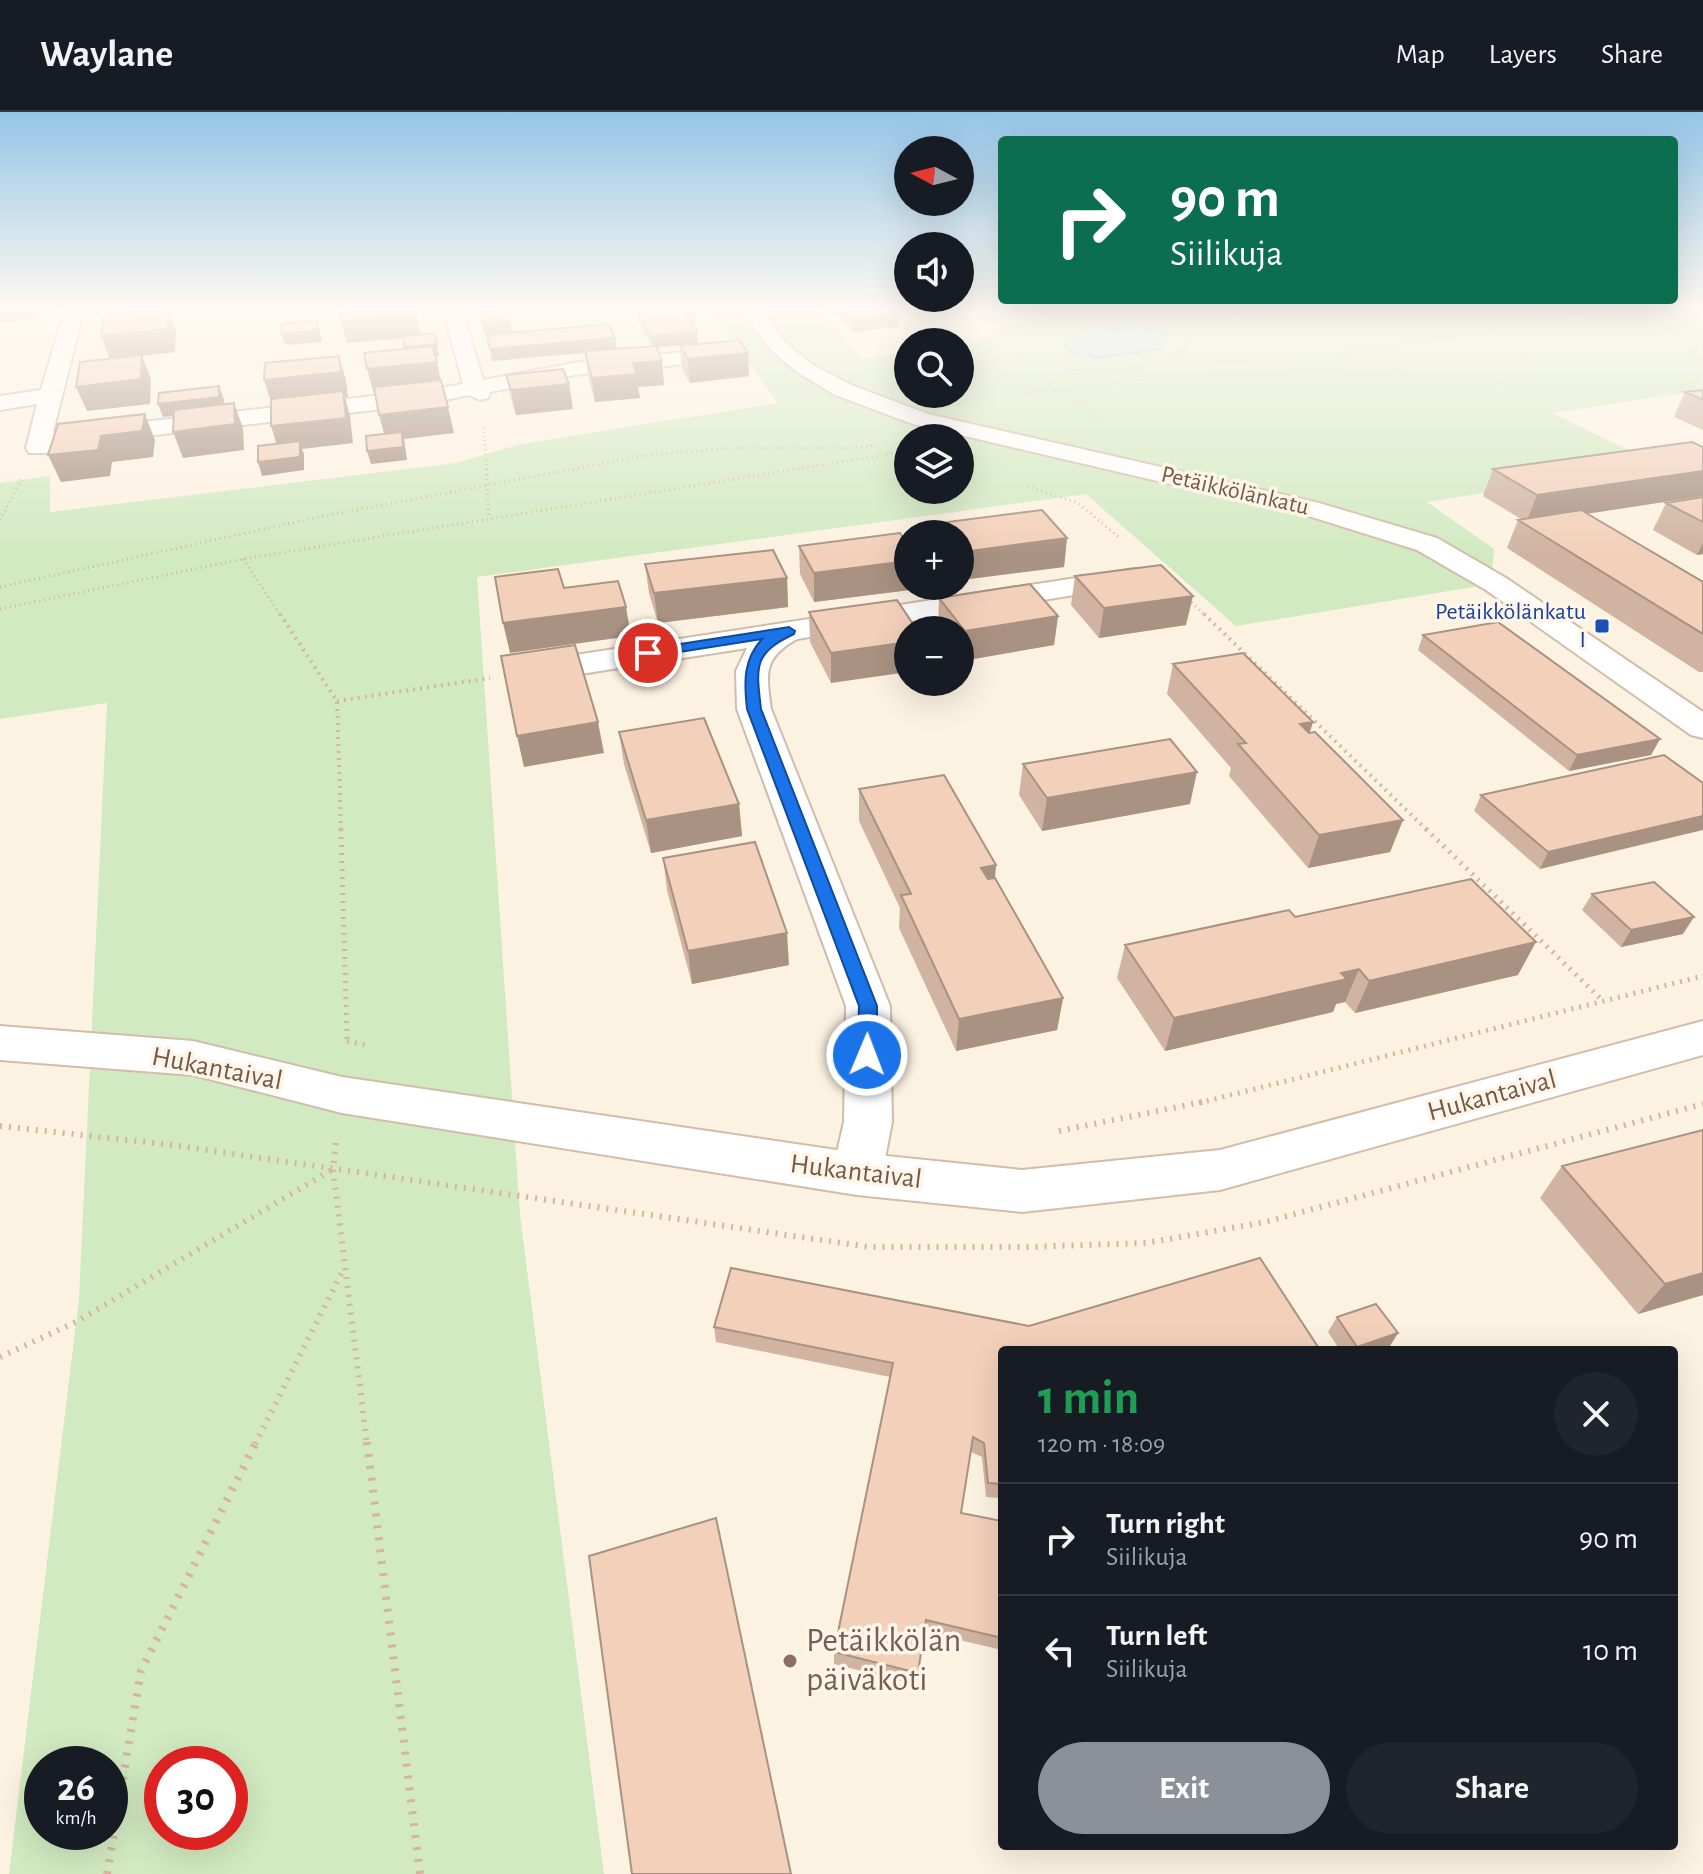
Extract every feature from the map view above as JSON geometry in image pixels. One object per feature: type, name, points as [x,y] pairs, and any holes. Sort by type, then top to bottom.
[{"type":"street","points":[[53,391],[39,444],[475,391]]},
{"type":"street","name":"Petäikkölänkatu","points":[[846,391],[921,419],[1319,511],[1427,544],[1496,584],[1703,728]]},
{"type":"street","points":[[0,403],[52,395]]},
{"type":"street","points":[[536,671],[1162,574]]},
{"type":"street","points":[[789,631],[766,642],[756,655],[751,681],[754,709],[868,1006],[868,1122],[857,1174]]},
{"type":"street","name":"Hukantaival","points":[[0,1043],[193,1058],[342,1095],[857,1174],[1022,1191],[1220,1170],[1703,1038]]},
{"type":"path","points":[[477,391],[490,485],[489,519]]},
{"type":"path","points":[[1033,391],[1026,394],[1052,391]]},
{"type":"path","points":[[0,520],[39,444]]},
{"type":"path","points":[[0,587],[319,517],[647,455],[735,448],[853,448],[881,444]]},
{"type":"path","points":[[0,609],[243,559],[894,453]]},
{"type":"path","points":[[1024,485],[1078,503],[1162,574],[1604,1002]]},
{"type":"path","points":[[243,559],[337,701],[347,1041],[333,1169],[420,1874]]},
{"type":"path","points":[[337,701],[536,671]]},
{"type":"path","points":[[1047,1133],[1185,1106],[1703,976]]},
{"type":"path","points":[[0,1357],[76,1322],[333,1169]]},
{"type":"path","points":[[107,1874],[141,1671],[344,1267]]},
{"type":"green space","points":[[769,391],[894,391],[894,408],[974,408],[974,391],[1695,391],[1552,413],[1659,465],[1427,502],[1494,549],[1491,584],[1236,626],[1086,494],[477,577],[520,1215],[604,1874],[9,1874],[24,1751],[24,1850],[128,1850],[128,1746],[25,1746],[79,1299],[107,703],[0,719],[0,483],[50,476],[50,512],[456,463],[521,444],[778,403]]},
{"type":"building","points":[[219,391],[219,397],[158,404],[159,393]]},
{"type":"building","points":[[343,391],[346,418],[271,426],[271,399]]},
{"type":"building","points":[[375,391],[444,391],[448,407],[379,415]]},
{"type":"building","points":[[1703,391],[1703,400],[1685,392]]},
{"type":"building","points":[[234,403],[235,424],[173,432],[174,410]]},
{"type":"building","points":[[145,414],[142,431],[101,436],[98,450],[48,455],[58,424]]},
{"type":"building","points":[[402,432],[403,447],[367,451],[366,436]]},
{"type":"building","points":[[300,441],[300,457],[258,462],[258,446]]},
{"type":"building","points":[[1692,442],[1703,447],[1703,471],[1537,495],[1493,469]]},
{"type":"building","points":[[1703,497],[1703,522],[1666,503]]},
{"type":"building","points":[[1042,510],[1067,538],[974,551],[974,520],[964,520]]},
{"type":"building","points":[[1581,510],[1703,582],[1703,634],[1518,520]]},
{"type":"building","points":[[894,534],[894,563],[814,573],[799,546]]},
{"type":"building","points":[[773,550],[787,578],[654,593],[645,564]]},
{"type":"building","points":[[1161,565],[1193,596],[1104,608],[1075,576]]},
{"type":"building","points":[[558,569],[564,588],[618,581],[626,607],[503,623],[495,577]]},
{"type":"building","points":[[1030,584],[1058,616],[974,630],[974,616],[953,616],[941,600],[974,600],[974,593]]},
{"type":"building","points":[[897,600],[908,616],[894,616],[894,644],[831,653],[809,612]]},
{"type":"building","points":[[1498,622],[1660,739],[1577,755],[1423,635]]},
{"type":"building","points":[[575,645],[598,722],[517,736],[501,656]]},
{"type":"building","points":[[1243,653],[1313,722],[1300,724],[1309,733],[1315,732],[1403,820],[1319,835],[1238,744],[1246,743],[1173,664]]},
{"type":"building","points":[[704,718],[739,804],[646,820],[619,732]]},
{"type":"building","points":[[1170,739],[1197,772],[1047,798],[1023,764]]},
{"type":"building","points":[[1664,755],[1703,783],[1703,816],[1548,852],[1481,795]]},
{"type":"building","points":[[944,775],[996,865],[981,868],[988,879],[995,878],[1063,998],[959,1019],[901,895],[911,894],[859,789]]},
{"type":"building","points":[[755,842],[787,933],[688,951],[663,858]]},
{"type":"building","points":[[1471,879],[1536,942],[1369,981],[1359,969],[1341,973],[1347,979],[1174,1018],[1125,945],[1289,910],[1295,917]]},
{"type":"building","points":[[1654,882],[1694,917],[1631,930],[1592,894]]},
{"type":"building","points":[[1703,1130],[1703,1273],[1665,1284],[1562,1166]]},
{"type":"building","points":[[1260,1258],[1317,1346],[998,1346],[998,1484],[988,1483],[984,1443],[973,1437],[961,1513],[998,1520],[998,1637],[926,1620],[918,1673],[834,1652],[893,1363],[714,1327],[731,1268],[1029,1326]]},
{"type":"building","points":[[1376,1304],[1398,1333],[1356,1346],[1337,1317]]},
{"type":"building","points":[[716,1518],[791,1874],[632,1874],[589,1556]]},
{"type":"place","name":"Petäikkölänkatu I","points":[[1602,626]]},
{"type":"place","name":"Petäikkölän päiväkoti","points":[[790,1661]]},
{"type":"route","points":[[648,653],[789,631],[766,642],[756,655],[751,681],[754,709],[868,1006],[867,1055]]}]
